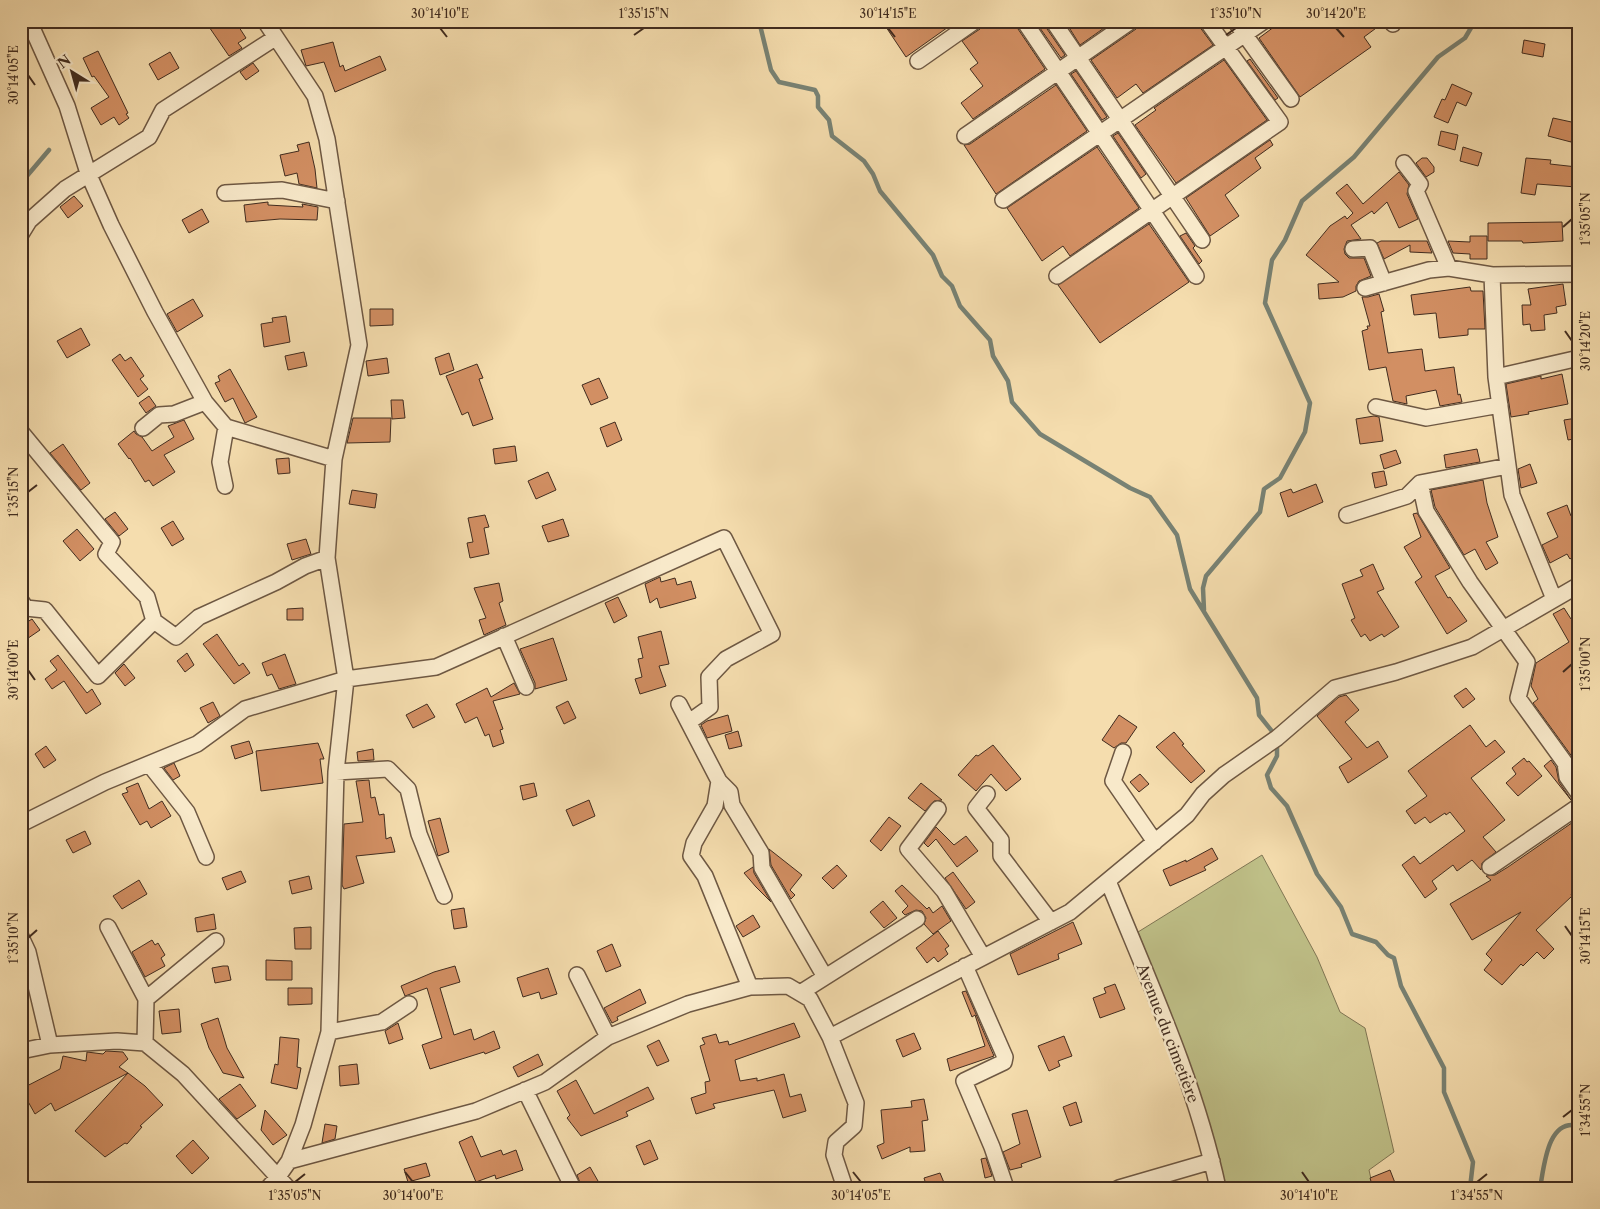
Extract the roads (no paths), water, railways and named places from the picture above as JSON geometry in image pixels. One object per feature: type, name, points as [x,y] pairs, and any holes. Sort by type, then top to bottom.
[{"type":"street","points":[[29,21],[66,106],[88,174],[111,225],[155,312],[205,402],[226,427],[334,459]]},
{"type":"street","points":[[21,1051],[50,1045],[117,1041],[145,1043],[182,1074],[278,1184],[303,1125],[329,1032],[336,772],[346,679],[327,558],[334,459],[359,345],[327,139],[315,96],[265,21]]},
{"type":"street","points":[[918,61],[975,21]]},
{"type":"street","points":[[1024,21],[1196,276]]},
{"type":"street","points":[[1053,21],[1202,240]]},
{"type":"street","points":[[965,136],[1130,21]]},
{"type":"street","points":[[1057,276],[1280,122],[1207,21]]},
{"type":"street","points":[[1234,21],[1292,99]]},
{"type":"street","points":[[1003,200],[1264,21]]},
{"type":"street","points":[[21,234],[29,221],[65,189],[150,137],[163,110],[275,38]]},
{"type":"street","points":[[1404,164],[1420,184],[1416,191],[1449,268]]},
{"type":"street","points":[[225,193],[282,190],[337,201]]},
{"type":"street","points":[[1353,249],[1370,248],[1384,283]]},
{"type":"street","points":[[1365,288],[1429,270],[1449,268],[1492,275],[1579,274]]},
{"type":"street","points":[[1492,275],[1496,377],[1512,495],[1554,599]]},
{"type":"street","points":[[1496,377],[1579,358]]},
{"type":"street","points":[[143,428],[159,415],[174,414],[205,402]]},
{"type":"street","points":[[1376,407],[1426,418],[1500,405]]},
{"type":"street","points":[[225,486],[220,462],[226,427]]},
{"type":"street","points":[[21,432],[112,542],[106,554],[147,597],[154,621],[176,637],[199,617],[305,566],[327,558]]},
{"type":"street","points":[[1346,515],[1407,496],[1420,483],[1508,466]]},
{"type":"street","points":[[1420,483],[1426,511],[1470,582],[1527,662],[1518,698],[1565,763],[1567,777],[1579,794]]},
{"type":"street","points":[[21,824],[105,782],[196,744],[245,709],[346,679],[436,667],[724,538],[772,634],[726,659],[714,671],[709,677],[710,707],[689,722]]},
{"type":"street","points":[[830,1037],[1070,912],[1187,815],[1203,794],[1224,774],[1277,738],[1335,688],[1396,672],[1472,646],[1505,629],[1579,585]]},
{"type":"street","points":[[21,601],[26,608],[45,610],[98,676],[154,621]]},
{"type":"street","points":[[504,636],[526,687]]},
{"type":"street","points":[[679,704],[719,781],[730,792],[732,805],[761,853],[762,868],[826,977]]},
{"type":"street","points":[[1123,752],[1113,781],[1156,842]]},
{"type":"street","points":[[149,764],[187,812],[206,857]]},
{"type":"street","points":[[336,772],[388,769],[408,789],[419,834],[444,896]]},
{"type":"street","points":[[719,781],[715,806],[694,843],[692,856],[705,876],[750,987]]},
{"type":"street","points":[[987,794],[976,808],[1001,840],[1001,856],[1051,922]]},
{"type":"street","points":[[1490,867],[1579,806]]},
{"type":"street","points":[[938,809],[908,849],[944,891],[983,957]]},
{"type":"street","name":"Avenue du cimetière","points":[[1108,881],[1180,1056],[1212,1161],[1218,1188]]},
{"type":"street","points":[[800,993],[917,919]]},
{"type":"street","points":[[108,927],[146,999],[145,1043]]},
{"type":"street","points":[[21,936],[28,952],[50,1045]]},
{"type":"street","points":[[146,999],[216,941]]},
{"type":"street","points":[[966,966],[1005,1057],[1004,1062],[964,1081],[992,1147],[1006,1188]]},
{"type":"street","points":[[577,975],[608,1037]]},
{"type":"street","points":[[289,1160],[476,1111],[545,1082],[608,1037],[688,1004],[750,987],[788,986],[810,999],[830,1037],[856,1103],[854,1126],[836,1142],[834,1155],[845,1188]]},
{"type":"street","points":[[329,1032],[382,1022],[409,1004]]},
{"type":"street","points":[[525,1090],[573,1188]]},
{"type":"street","points":[[1119,1188],[1212,1161]]},
{"type":"waterway","points":[[759,21],[771,70],[779,82],[815,90],[818,96],[818,107],[829,120],[832,136],[864,161],[873,174],[880,191],[933,255],[942,276],[952,286],[960,306],[990,340],[993,356],[1008,381],[1012,402],[1040,434],[1130,488],[1150,497],[1177,535],[1190,589],[1257,698],[1259,715],[1275,735]]},
{"type":"waterway","points":[[1204,610],[1203,588],[1206,576],[1260,512],[1264,489],[1280,478],[1305,432],[1310,403],[1265,303],[1272,260],[1285,240],[1302,201],[1354,157],[1438,57],[1465,38],[1475,21]]},
{"type":"waterway","points":[[21,183],[49,150]]},
{"type":"waterway","points":[[1277,742],[1277,756],[1267,775],[1271,788],[1287,806],[1317,874],[1341,907],[1352,934],[1376,942],[1388,955],[1394,958],[1401,986],[1444,1068],[1444,1092],[1473,1162],[1470,1188]]},
{"type":"waterway","points":[[1540,1188],[1546,1157],[1554,1136],[1560,1129],[1568,1125],[1579,1126]]}]
